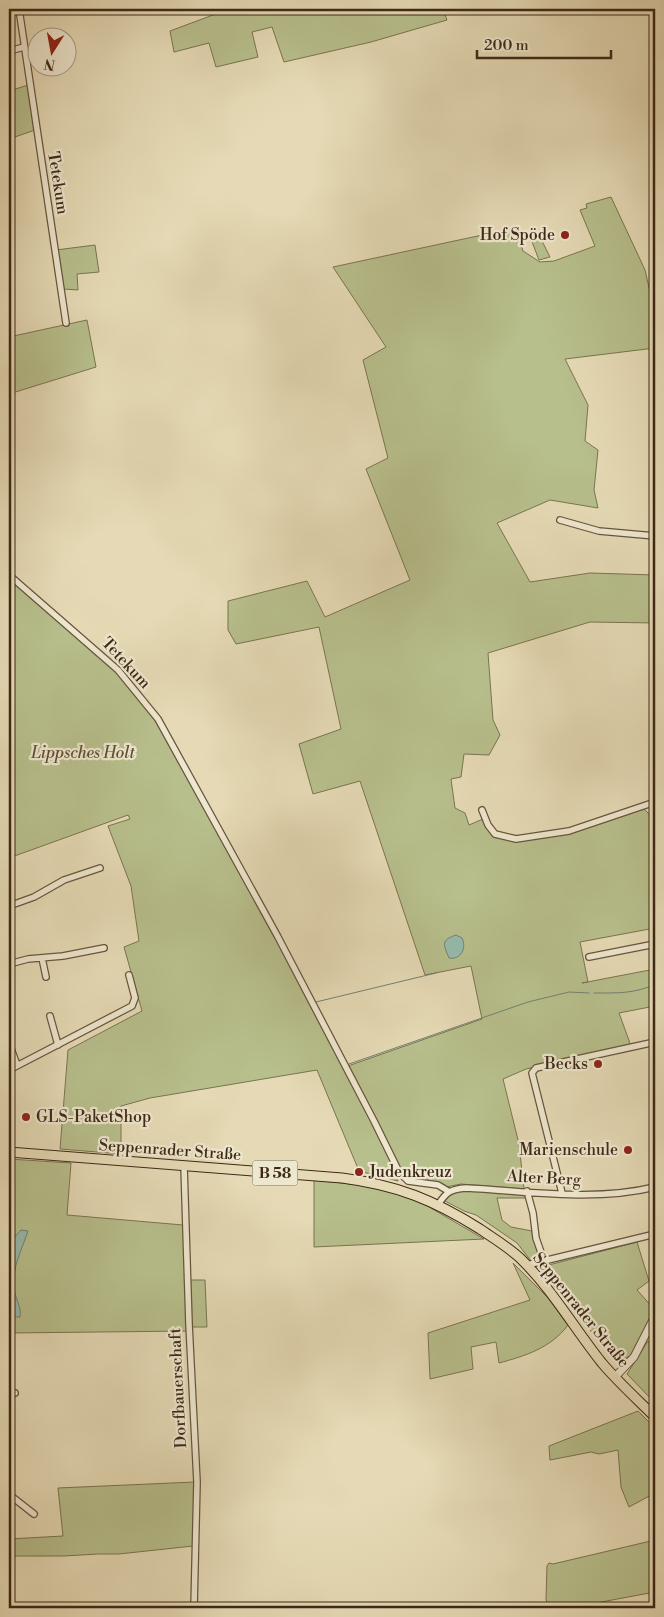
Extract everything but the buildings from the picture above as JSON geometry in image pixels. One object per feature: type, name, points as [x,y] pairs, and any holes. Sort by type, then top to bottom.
[{"type":"main road","name":"Seppenrader Straße","points":[[9,1152],[314,1176],[371,1182],[398,1188],[438,1205],[497,1240],[529,1264],[615,1378],[655,1417]]},
{"type":"street","name":"Tetekum","points":[[19,9],[66,323]]},
{"type":"street","points":[[9,51],[24,47]]},
{"type":"street","points":[[560,520],[599,531],[655,536]]},
{"type":"street","name":"Tetekum","points":[[9,575],[118,670],[158,719],[278,937],[399,1172],[408,1181],[434,1184],[448,1191]]},
{"type":"street","points":[[482,810],[488,826],[495,834],[516,839],[569,831],[655,802]]},
{"type":"street","points":[[9,906],[34,897],[64,880],[100,868]]},
{"type":"street","points":[[589,958],[655,944]]},
{"type":"street","points":[[9,964],[28,959],[63,956],[104,948]]},
{"type":"street","points":[[42,958],[46,977]]},
{"type":"street","points":[[9,1070],[132,1006],[135,998],[130,975]]},
{"type":"street","points":[[50,1016],[58,1044]]},
{"type":"street","points":[[562,1194],[532,1073],[536,1068],[655,1042]]},
{"type":"street","points":[[9,1043],[17,1065]]},
{"type":"street","name":"Dorfbauerschaft","points":[[184,1166],[197,1482],[194,1608]]},
{"type":"street","name":"Alter Berg","points":[[448,1191],[455,1188],[466,1188],[585,1194],[635,1192],[655,1187]]},
{"type":"street","points":[[438,1205],[448,1191]]},
{"type":"street","points":[[526,1191],[533,1213],[536,1238],[544,1261]]},
{"type":"street","points":[[529,1264],[655,1234]]},
{"type":"street","points":[[615,1378],[634,1357],[655,1316]]},
{"type":"street","points":[[9,1486],[11,1496],[34,1514]]},
{"type":"green space","points":[[229,9],[443,9],[447,20],[371,42],[284,62],[272,27],[252,32],[258,57],[216,67],[209,43],[174,52],[170,31]]},
{"type":"green space","points":[[28,85],[35,130],[9,139],[9,91]]},
{"type":"green space","name":"Lippsches Holt","points":[[611,197],[645,270],[650,292],[655,293],[655,348],[565,359],[588,405],[585,441],[598,450],[594,490],[598,508],[550,500],[497,523],[530,582],[590,573],[655,575],[655,623],[590,622],[488,653],[493,720],[500,735],[489,755],[464,754],[461,777],[451,779],[455,808],[465,813],[469,825],[483,819],[487,827],[506,839],[571,832],[643,808],[653,818],[655,829],[655,928],[580,942],[588,982],[655,969],[655,1006],[619,1013],[631,1046],[526,1069],[503,1079],[519,1144],[524,1189],[461,1184],[446,1187],[416,1180],[396,1169],[398,1181],[359,1171],[317,1070],[150,1098],[121,1106],[121,1154],[60,1149],[68,1050],[142,1011],[124,947],[139,941],[131,886],[108,826],[130,819],[128,815],[9,858],[9,577],[116,670],[156,719],[345,1067],[482,1019],[471,966],[425,975],[360,781],[313,794],[299,744],[341,729],[319,627],[236,644],[228,630],[228,601],[307,581],[325,617],[410,580],[366,469],[388,458],[363,360],[386,347],[333,267],[515,228],[523,251],[540,262],[554,261],[595,246],[580,210],[587,208],[586,204]]},
{"type":"green space","points":[[533,232],[538,233],[550,257],[539,260],[529,234]]},
{"type":"green space","points":[[95,245],[99,272],[77,274],[78,290],[63,289],[56,250]]},
{"type":"green space","points":[[87,320],[96,367],[9,394],[9,337]]},
{"type":"green space","points":[[9,1159],[71,1163],[67,1215],[183,1225],[189,1331],[9,1333]]},
{"type":"green space","points":[[314,1180],[369,1186],[412,1197],[484,1239],[314,1247]]},
{"type":"green space","points":[[463,1189],[525,1193],[526,1198],[497,1198],[502,1220],[511,1227],[532,1231],[542,1265],[535,1266],[517,1243],[476,1215],[445,1201],[450,1193]]},
{"type":"green space","points":[[637,1242],[649,1281],[637,1290],[655,1310],[637,1349],[628,1357],[612,1357],[542,1271],[545,1266]]},
{"type":"green space","points":[[513,1263],[549,1299],[568,1325],[554,1340],[537,1350],[499,1363],[496,1342],[471,1347],[473,1369],[430,1379],[428,1333],[530,1300]]},
{"type":"green space","points":[[188,1280],[205,1280],[207,1327],[191,1327]]},
{"type":"green space","points":[[648,1341],[655,1352],[655,1403],[627,1374]]},
{"type":"green space","points":[[638,1411],[655,1428],[655,1493],[629,1507],[621,1487],[618,1450],[599,1454],[591,1452],[550,1460],[549,1446]]},
{"type":"green space","points":[[195,1482],[193,1546],[119,1554],[13,1556],[12,1543],[9,1543],[9,1539],[63,1536],[58,1488]]},
{"type":"green space","points":[[655,1540],[655,1592],[569,1608],[548,1608],[546,1599],[547,1566],[549,1563],[553,1564]]},
{"type":"shaded area","points":[[456,935],[462,938],[464,946],[460,955],[449,958],[445,949],[445,943]]},
{"type":"shaded area","points":[[21,1230],[28,1231],[14,1274],[13,1282],[20,1317],[14,1317],[10,1313],[9,1308],[13,1296],[9,1270],[13,1263],[12,1240]]},
{"type":"waterway","points":[[316,1002],[436,973]]},
{"type":"waterway","points":[[594,993],[618,993],[640,990],[655,984]]},
{"type":"waterway","points":[[349,1064],[528,1002],[569,992],[589,993]]},
{"type":"place","name":"Hof Spöde","points":[[565,235]]},
{"type":"place","name":"Becks","points":[[598,1064]]},
{"type":"place","name":"GLS-PaketShop","points":[[26,1117]]},
{"type":"place","name":"Marienschule","points":[[628,1150]]},
{"type":"place","name":"Judenkreuz","points":[[359,1172]]}]
